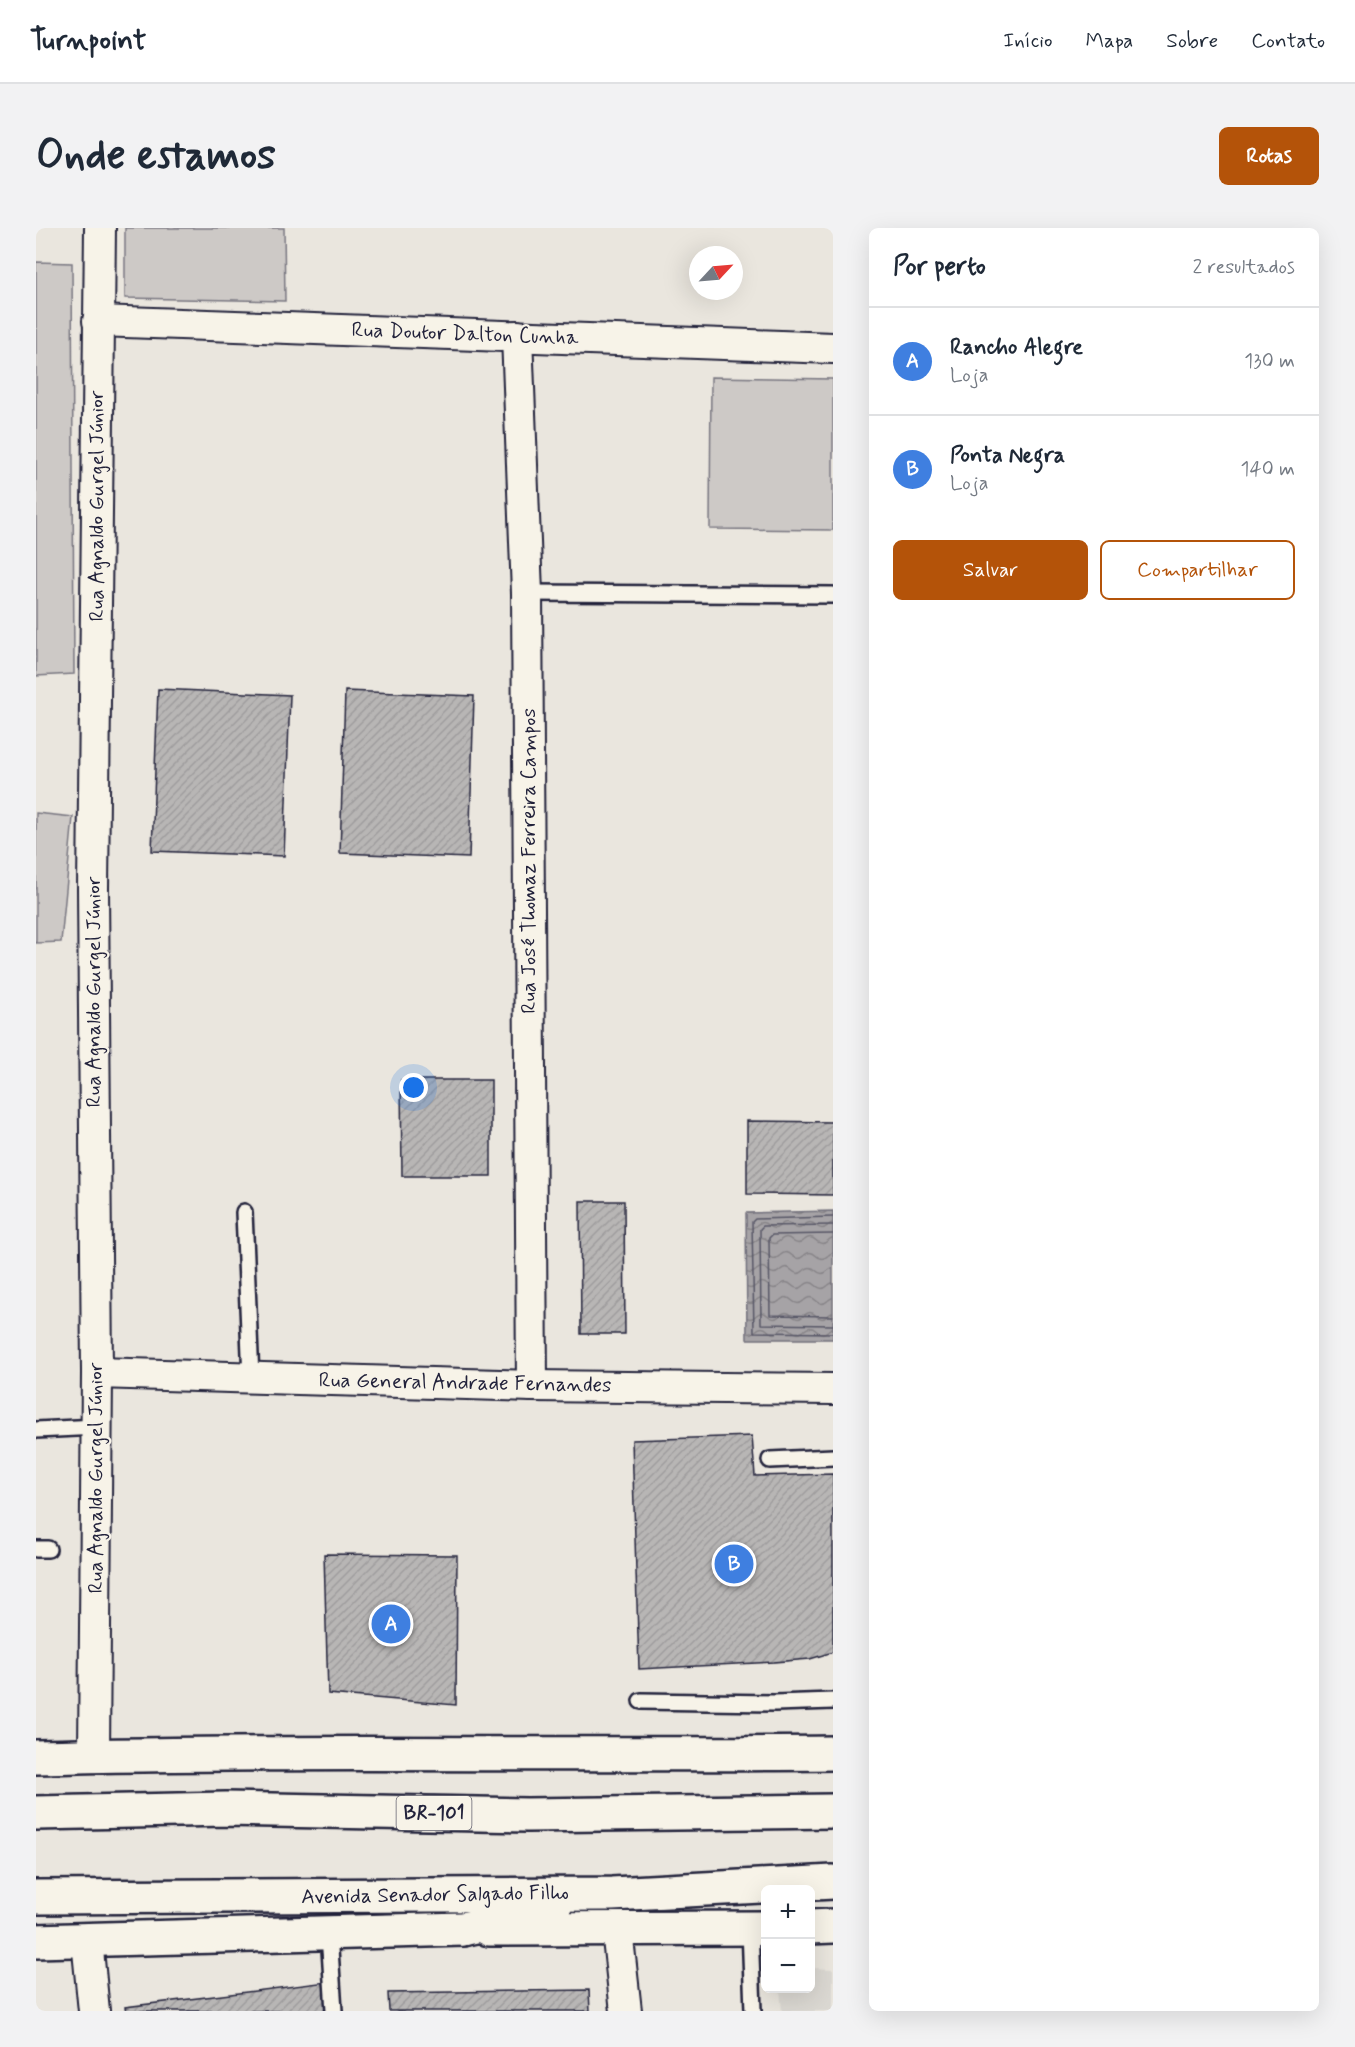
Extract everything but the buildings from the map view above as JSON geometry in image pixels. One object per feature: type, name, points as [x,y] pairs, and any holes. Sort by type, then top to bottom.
[{"type":"main road","points":[[36,1757],[352,1752],[631,1755],[833,1753]]},
{"type":"main road","name":"BR-101","points":[[36,1813],[226,1809],[527,1815],[833,1811]]},
{"type":"main road","name":"Avenida Senador Salgado Filho","points":[[36,1897],[612,1894],[833,1882]]},
{"type":"main road","points":[[463,1929],[612,1894]]},
{"type":"main road","points":[[815,1927],[833,1926]]},
{"type":"main road","name":"Avenida Senador Salgado Filho","points":[[36,1941],[463,1929],[758,1928]]},
{"type":"street","name":"Rua Agnaldo Gurgel Júnior","points":[[94,1755],[97,1373],[93,890],[100,228]]},
{"type":"street","name":"Rua Doutor Dalton Cunha","points":[[98,321],[833,348]]},
{"type":"street","name":"Rua José Thomaz Ferreira Campos","points":[[518,336],[527,593],[532,1386]]},
{"type":"street","name":"Rua General Andrade Fernandes","points":[[97,1373],[532,1386],[833,1389]]},
{"type":"street","points":[[618,1930],[626,2011]]},
{"type":"street","points":[[87,1940],[94,2011]]},
{"type":"lane","points":[[527,593],[833,595]]},
{"type":"lane","points":[[244,1212],[251,1378]]},
{"type":"lane","points":[[36,1430],[97,1427]]},
{"type":"lane","points":[[770,1460],[833,1457]]},
{"type":"lane","points":[[641,1701],[775,1703],[833,1701]]},
{"type":"lane","points":[[753,2011],[758,1928]]},
{"type":"lane","points":[[329,1934],[334,2011]]},
{"type":"shaded area","points":[[125,228],[284,228],[285,301],[125,298]]},
{"type":"shaded area","points":[[36,262],[72,263],[74,674],[36,676]]},
{"type":"shaded area","points":[[711,377],[833,379],[833,530],[710,529]]},
{"type":"shaded area","points":[[36,813],[73,817],[61,942],[36,943]]},
{"type":"shaded area","points":[[815,1968],[833,1969],[833,2011],[782,2011],[780,1993],[815,1993]]},
{"type":"water","points":[[833,1211],[833,1339],[747,1339],[746,1213]]},
{"type":"place","name":"Ponta Negra","points":[[734,1564]]},
{"type":"place","name":"Rancho Alegre","points":[[391,1624]]}]
